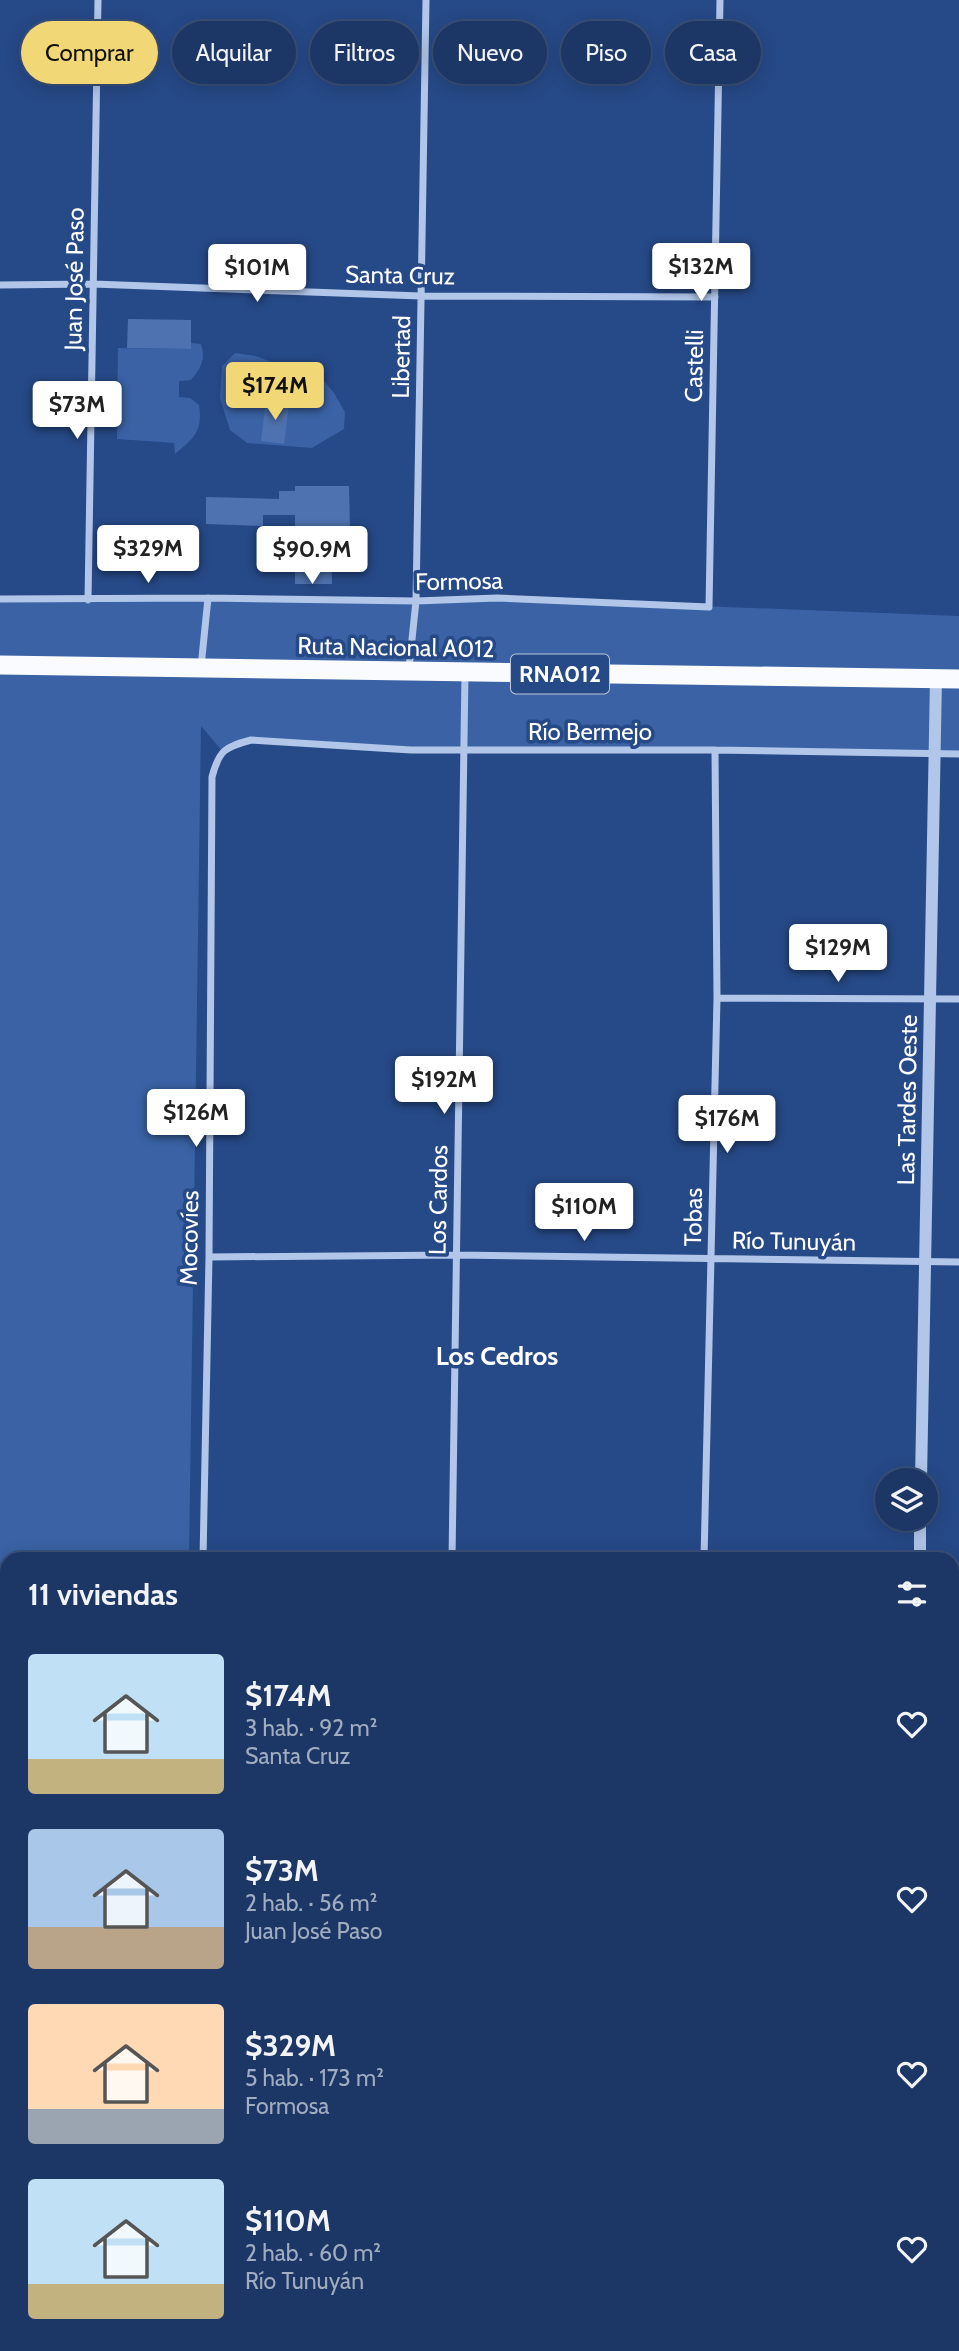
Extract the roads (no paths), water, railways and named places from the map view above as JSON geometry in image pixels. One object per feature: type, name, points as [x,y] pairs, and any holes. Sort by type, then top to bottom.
[{"type":"highway","name":"Ruta Nacional A012","points":[[0,665],[959,679]]},
{"type":"street","name":"Juan José Paso","points":[[88,600],[98,0]]},
{"type":"street","name":"Libertad","points":[[409,672],[416,601],[426,0]]},
{"type":"street","name":"Castelli","points":[[709,607],[720,0]]},
{"type":"street","name":"Santa Cruz","points":[[0,285],[93,284],[421,296],[715,297]]},
{"type":"street","points":[[201,669],[208,598]]},
{"type":"street","name":"Formosa","points":[[0,599],[416,601],[497,598],[709,607]]},
{"type":"street","name":"Los Cardos","points":[[452,1552],[464,673]]},
{"type":"street","name":"Las Tardes Oeste","points":[[921,1468],[936,679]]},
{"type":"street","name":"Río Bermejo","points":[[223,752],[233,745],[251,740],[411,750],[715,750],[959,754]]},
{"type":"street","name":"Tobas","points":[[704,1552],[717,998],[715,750]]},
{"type":"street","name":"Mocovíes","points":[[203,1552],[209,1257],[212,777],[216,759],[223,752]]},
{"type":"street","points":[[717,998],[959,999]]},
{"type":"street","name":"Río Tunuyán","points":[[209,1257],[456,1255],[959,1262]]},
{"type":"street","points":[[920,1531],[920,1552]]},
{"type":"district","name":"Los Cedros","points":[[497,1356]]}]
